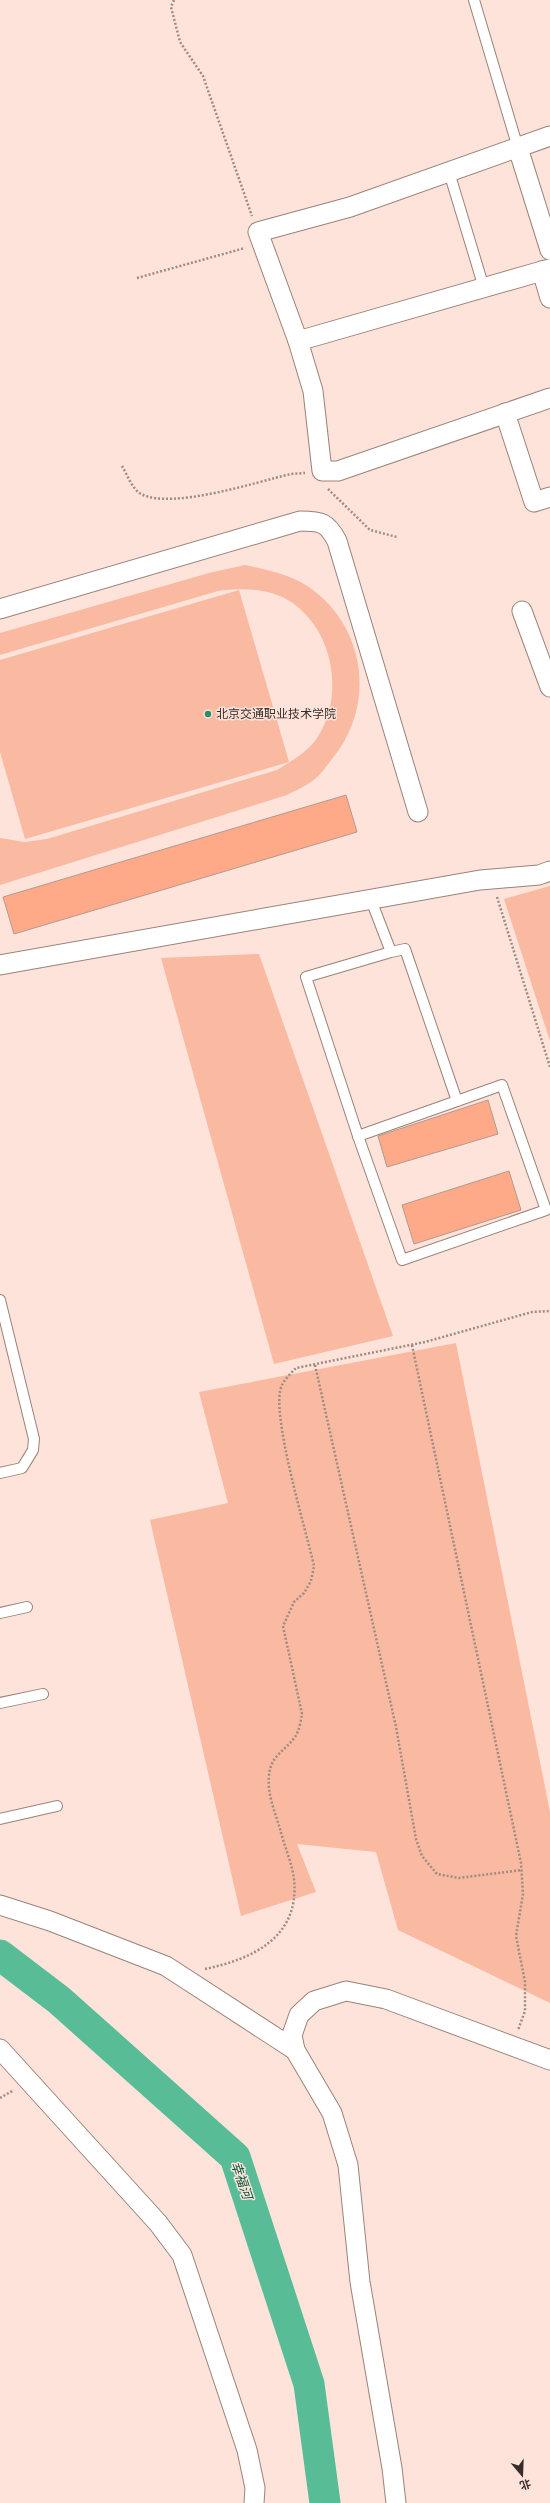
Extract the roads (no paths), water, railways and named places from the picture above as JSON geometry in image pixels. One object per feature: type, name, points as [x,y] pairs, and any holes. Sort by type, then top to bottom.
[{"type":"street","points":[[550,136],[260,238],[298,341],[313,391],[322,471],[338,471],[550,398]]},
{"type":"street","points":[[518,148],[550,250]]},
{"type":"street","points":[[298,341],[546,270],[550,298]]},
{"type":"street","points":[[505,413],[534,502],[550,497]]},
{"type":"street","points":[[0,609],[300,521],[318,521],[330,528],[337,541],[418,812]]},
{"type":"street","points":[[522,611],[550,687]]},
{"type":"street","points":[[0,965],[491,880],[540,875],[550,871]]},
{"type":"street","points":[[0,1904],[166,1966],[295,2050]]},
{"type":"street","points":[[396,2503],[392,2468],[360,2282],[348,2165],[332,2113],[295,2050],[292,2035],[299,2015],[314,2001],[346,1991],[386,1999],[550,2060]]},
{"type":"street","points":[[0,2049],[158,2223],[182,2255],[247,2450],[255,2488],[254,2503]]},
{"type":"lane","points":[[474,0],[518,148]]},
{"type":"lane","points":[[449,172],[484,288]]},
{"type":"lane","points":[[371,900],[391,952]]},
{"type":"lane","points":[[358,1136],[457,1101],[502,1085],[546,1210],[402,1260],[358,1136],[306,978],[405,949],[457,1101]]},
{"type":"lane","points":[[0,1300],[34,1439],[33,1450],[22,1468],[0,1474]]},
{"type":"lane","points":[[0,1613],[26,1607]]},
{"type":"lane","points":[[0,1703],[43,1694]]},
{"type":"lane","points":[[0,1818],[57,1806]]},
{"type":"waterway","name":"幸福河","points":[[0,1955],[59,2000],[235,2157],[309,2384],[325,2503]]},
{"type":"place","name":"北京交通职业技术学院","points":[[208,714]]}]
